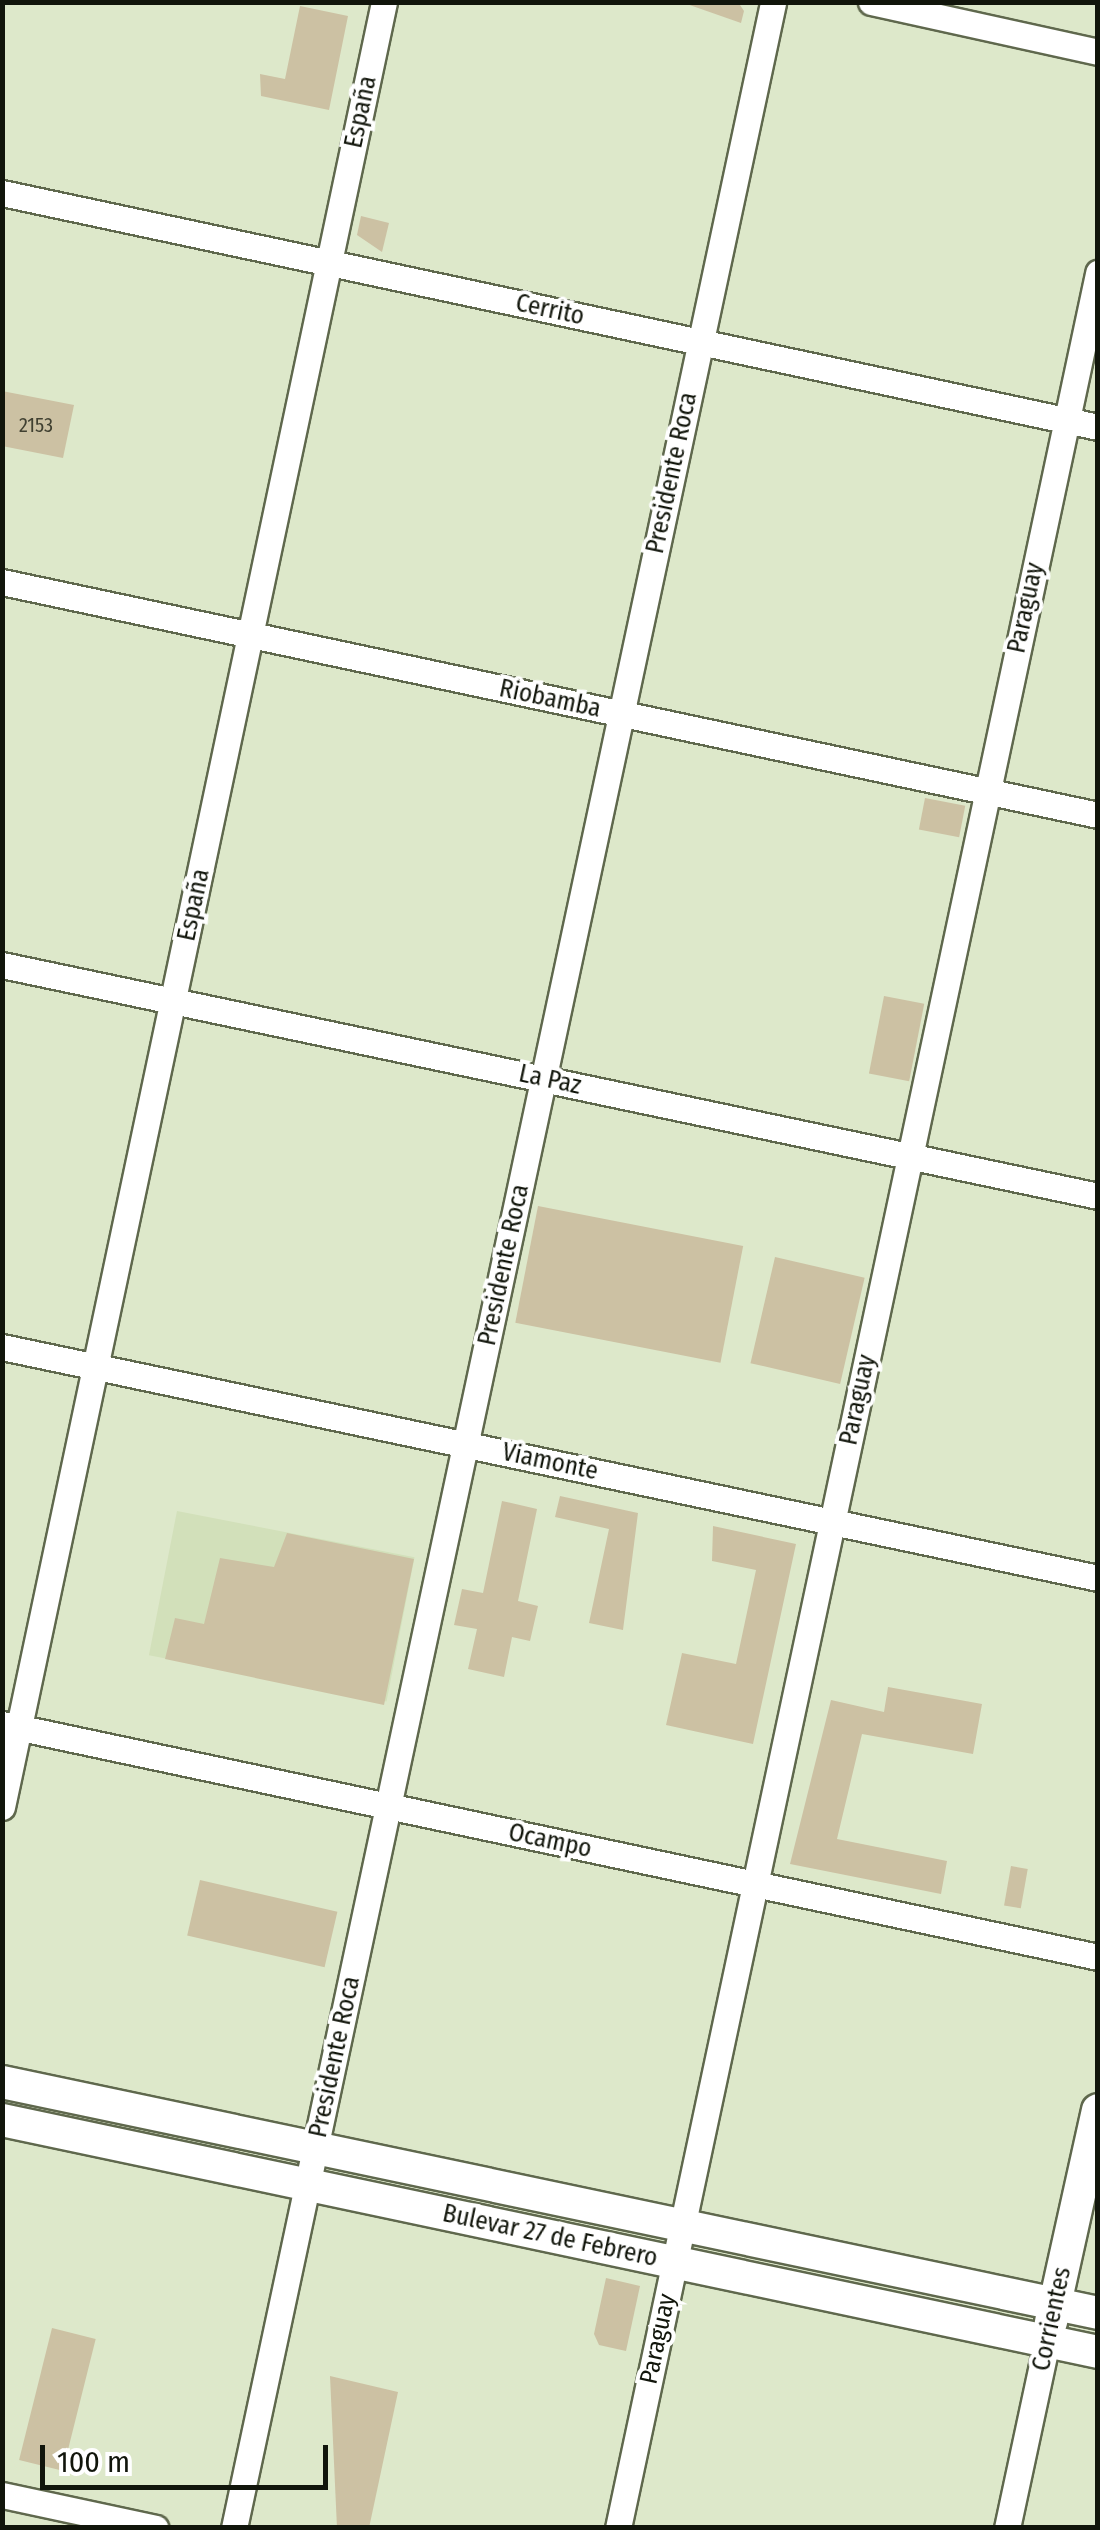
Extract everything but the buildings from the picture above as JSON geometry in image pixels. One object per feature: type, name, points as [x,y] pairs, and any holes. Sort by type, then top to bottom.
[{"type":"main road","name":"Bulevar 27 de Febrero","points":[[2,2082],[1098,2313]]},
{"type":"main road","name":"Corrientes","points":[[1048,2341],[1054,2304],[1091,2166],[1098,2110]]},
{"type":"main road","name":"Bulevar 27 de Febrero","points":[[2,2120],[1098,2352]]},
{"type":"street","name":"España","points":[[2,1807],[11,1726],[96,1366],[384,2]]},
{"type":"street","name":"Presidente Roca","points":[[234,2528],[772,2]]},
{"type":"street","points":[[871,2],[1098,52]]},
{"type":"street","name":"Cerrito","points":[[2,193],[1098,427]]},
{"type":"street","name":"Paraguay","points":[[618,2528],[1098,273]]},
{"type":"street","name":"Riobamba","points":[[2,582],[1098,815]]},
{"type":"street","name":"La Paz","points":[[2,965],[1098,1196]]},
{"type":"street","name":"Viamonte","points":[[2,1347],[1098,1578]]},
{"type":"street","name":"Ocampo","points":[[11,1726],[1098,1957]]},
{"type":"street","name":"Corrientes","points":[[1007,2528],[1048,2341]]},
{"type":"street","points":[[2,2495],[156,2528]]},
{"type":"shaded area","points":[[177,1511],[415,1557],[387,1701],[149,1655]]}]
